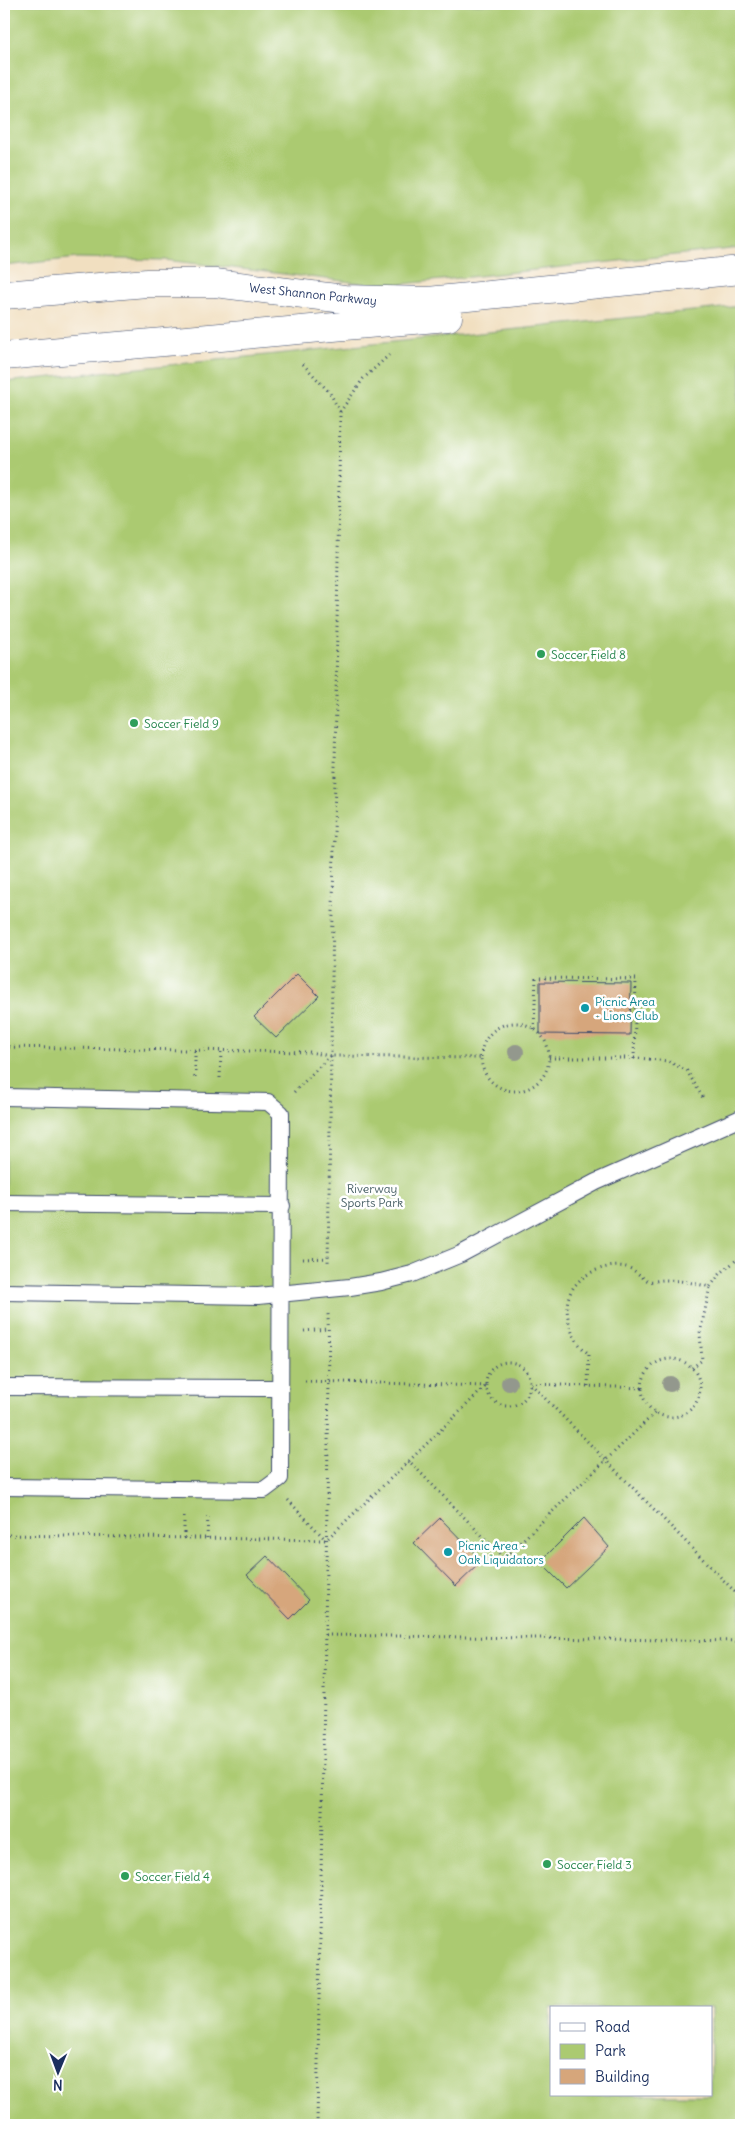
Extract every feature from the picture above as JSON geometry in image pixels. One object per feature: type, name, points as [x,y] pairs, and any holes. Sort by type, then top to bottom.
[{"type":"street","name":"West Shannon Parkway","points":[[4,295],[147,283],[216,283],[344,299],[428,301],[741,270]]},
{"type":"street","name":"West Shannon Parkway","points":[[4,356],[342,328],[741,289]]},
{"type":"lane","points":[[4,1097],[268,1102],[281,1113],[282,1206],[279,1388],[280,1478],[264,1490],[4,1487]]},
{"type":"lane","points":[[4,1292],[233,1296],[281,1294],[350,1287],[412,1274],[460,1254],[596,1182],[741,1118]]},
{"type":"lane","points":[[4,1203],[282,1206]]},
{"type":"lane","points":[[4,1387],[279,1388]]},
{"type":"path","points":[[340,412],[362,380],[389,355]]},
{"type":"path","points":[[303,364],[330,393],[340,412],[328,1273]]},
{"type":"path","points":[[534,1029],[536,978],[636,979],[634,1058]]},
{"type":"path","points":[[514,1023],[526,1024],[534,1029],[544,1040],[549,1050],[549,1058],[545,1073],[538,1083],[528,1089],[516,1091],[505,1090],[495,1085],[482,1068],[480,1058],[482,1047],[487,1037],[494,1030],[514,1023]]},
{"type":"path","points":[[4,1047],[299,1052],[331,1056],[480,1058]]},
{"type":"path","points":[[276,1109],[331,1056]]},
{"type":"path","points":[[549,1058],[634,1058],[668,1061],[687,1071],[703,1098]]},
{"type":"path","points":[[692,1368],[702,1360],[700,1332],[710,1287],[721,1273],[741,1256]]},
{"type":"path","points":[[302,1259],[328,1258]]},
{"type":"path","points":[[588,1386],[589,1354],[578,1345],[568,1324],[567,1305],[572,1289],[580,1278],[592,1271],[610,1266],[627,1267],[649,1282],[676,1280],[710,1287]]},
{"type":"path","points":[[317,2125],[328,1309]]},
{"type":"path","points":[[301,1332],[328,1329]]},
{"type":"path","points":[[675,1359],[685,1362],[692,1368],[700,1385],[697,1402],[691,1409],[675,1416],[666,1416],[656,1412],[649,1406],[642,1388],[644,1378],[649,1369],[665,1360],[675,1359]]},
{"type":"path","points":[[507,1362],[515,1363],[526,1371],[530,1384],[530,1392],[526,1398],[513,1406],[505,1406],[492,1399],[486,1386],[487,1379],[494,1367],[507,1362]]},
{"type":"path","points":[[328,1381],[486,1386]]},
{"type":"path","points":[[530,1384],[642,1388]]},
{"type":"path","points":[[530,1384],[741,1598]]},
{"type":"path","points":[[4,1535],[326,1540],[486,1386]]},
{"type":"path","points":[[409,1461],[504,1558],[656,1412]]},
{"type":"path","points":[[273,1484],[326,1540]]},
{"type":"path","points":[[325,1634],[741,1641]]},
{"type":"green space","points":[[4,4],[741,4],[741,248],[385,286],[165,260],[78,258],[4,266]]},
{"type":"green space","name":"Riverway Sports Park","points":[[741,306],[741,2125],[4,2125],[4,382]]},
{"type":"building","points":[[297,974],[319,996],[276,1038],[254,1017]]},
{"type":"building","name":"Picnic Area - Lions Club","points":[[540,982],[631,983],[630,1035],[540,1034]]},
{"type":"building","name":"Picnic Area - Oak Liquidators","points":[[440,1518],[482,1561],[456,1586],[414,1543]]},
{"type":"building","points":[[584,1518],[609,1547],[566,1588],[540,1562]]},
{"type":"building","points":[[267,1556],[309,1600],[290,1619],[247,1575]]},
{"type":"place","name":"Soccer Field 8","points":[[541,654]]},
{"type":"place","name":"Soccer Field 9","points":[[134,723]]},
{"type":"place","name":"Picnic Area - Lions Club","points":[[585,1008]]},
{"type":"place","name":"Picnic Area - Oak Liquidators","points":[[448,1552]]},
{"type":"place","name":"Soccer Field 3","points":[[547,1864]]},
{"type":"place","name":"Soccer Field 4","points":[[125,1876]]}]
